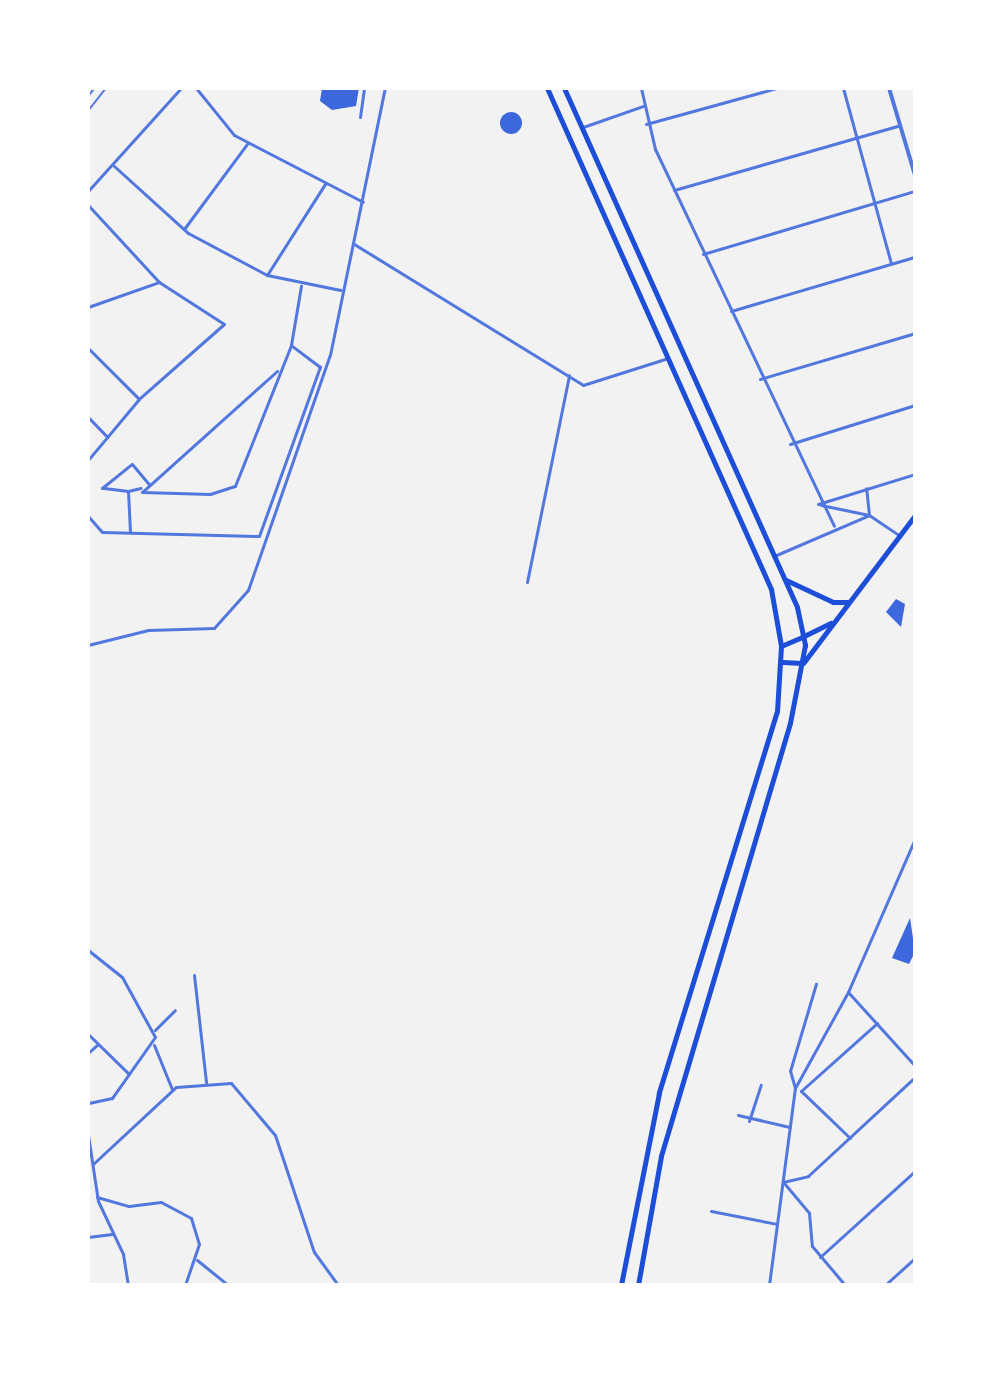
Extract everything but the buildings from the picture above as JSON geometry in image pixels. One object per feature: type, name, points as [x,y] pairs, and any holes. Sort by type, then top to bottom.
[{"type":"main road","points":[[547,88],[665,359],[771,589],[782,662],[771,732],[656,1106],[621,1285]]},
{"type":"main road","points":[[564,88],[785,580],[804,636],[804,662],[674,1107],[638,1285]]},
{"type":"main road","points":[[804,662],[915,515]]},
{"type":"main road","points":[[785,580],[848,602]]},
{"type":"main road","points":[[781,646],[831,623]]},
{"type":"main road","points":[[782,662],[804,662]]},
{"type":"street","points":[[88,191],[114,166],[181,88]]},
{"type":"street","points":[[196,88],[247,144],[363,202]]},
{"type":"street","points":[[360,117],[364,88]]},
{"type":"street","points":[[88,645],[148,630],[214,628],[239,606],[300,457],[363,202],[385,88]]},
{"type":"street","points":[[641,88],[646,124],[674,190],[818,504],[834,526]]},
{"type":"street","points":[[753,88],[755,94]]},
{"type":"street","points":[[646,124],[777,88]]},
{"type":"street","points":[[843,88],[891,263]]},
{"type":"street","points":[[889,88],[915,175]]},
{"type":"street","points":[[580,128],[643,106]]},
{"type":"street","points":[[674,190],[900,125]]},
{"type":"street","points":[[184,229],[247,144]]},
{"type":"street","points":[[114,166],[184,229],[267,275],[301,286],[340,290]]},
{"type":"street","points":[[267,275],[325,183]]},
{"type":"street","points":[[703,254],[915,191]]},
{"type":"street","points":[[88,205],[159,282],[224,324],[139,399],[88,460]]},
{"type":"street","points":[[353,243],[593,387],[665,359]]},
{"type":"street","points":[[729,312],[915,257]]},
{"type":"street","points":[[88,307],[159,282]]},
{"type":"street","points":[[141,488],[232,489],[277,371],[291,345],[301,286]]},
{"type":"street","points":[[760,379],[915,333]]},
{"type":"street","points":[[88,516],[102,532],[259,536],[320,367],[291,345]]},
{"type":"street","points":[[88,348],[139,399]]},
{"type":"street","points":[[149,484],[132,464],[102,488],[128,491],[149,484],[277,371]]},
{"type":"street","points":[[527,582],[569,375]]},
{"type":"street","points":[[790,444],[915,405]]},
{"type":"street","points":[[88,417],[107,437]]},
{"type":"street","points":[[818,504],[915,474]]},
{"type":"street","points":[[866,488],[869,515]]},
{"type":"street","points":[[128,491],[130,532]]},
{"type":"street","points":[[818,504],[869,515],[899,535]]},
{"type":"street","points":[[774,556],[834,526],[869,515]]},
{"type":"street","points":[[769,1285],[795,1088],[848,992],[915,839]]},
{"type":"street","points":[[88,950],[122,977],[133,1005],[155,1030]]},
{"type":"street","points":[[194,975],[206,1082]]},
{"type":"street","points":[[795,1088],[790,1071],[816,984]]},
{"type":"street","points":[[848,992],[915,1066]]},
{"type":"street","points":[[172,1089],[154,1045],[155,1030],[175,1010]]},
{"type":"street","points":[[850,1138],[801,1091],[877,1023]]},
{"type":"street","points":[[88,1034],[129,1074]]},
{"type":"street","points":[[88,1053],[98,1044]]},
{"type":"street","points":[[88,1103],[105,1104],[154,1045]]},
{"type":"street","points":[[783,1182],[808,1176],[915,1077]]},
{"type":"street","points":[[93,1164],[172,1089],[206,1082],[241,1090],[275,1135],[314,1252],[338,1285]]},
{"type":"street","points":[[749,1121],[761,1085]]},
{"type":"street","points":[[738,1115],[749,1121],[790,1127]]},
{"type":"street","points":[[88,1135],[97,1199],[128,1285]]},
{"type":"street","points":[[820,1257],[915,1171]]},
{"type":"street","points":[[783,1182],[809,1213],[820,1257],[845,1285]]},
{"type":"street","points":[[88,1201],[97,1199],[181,1211],[198,1235],[197,1260],[185,1285]]},
{"type":"street","points":[[711,1211],[777,1224]]},
{"type":"street","points":[[88,1237],[112,1234]]},
{"type":"street","points":[[885,1285],[915,1258]]},
{"type":"street","points":[[197,1260],[228,1285]]},
{"type":"lane","points":[[88,96],[95,88]]},
{"type":"lane","points":[[88,111],[106,88]]}]
